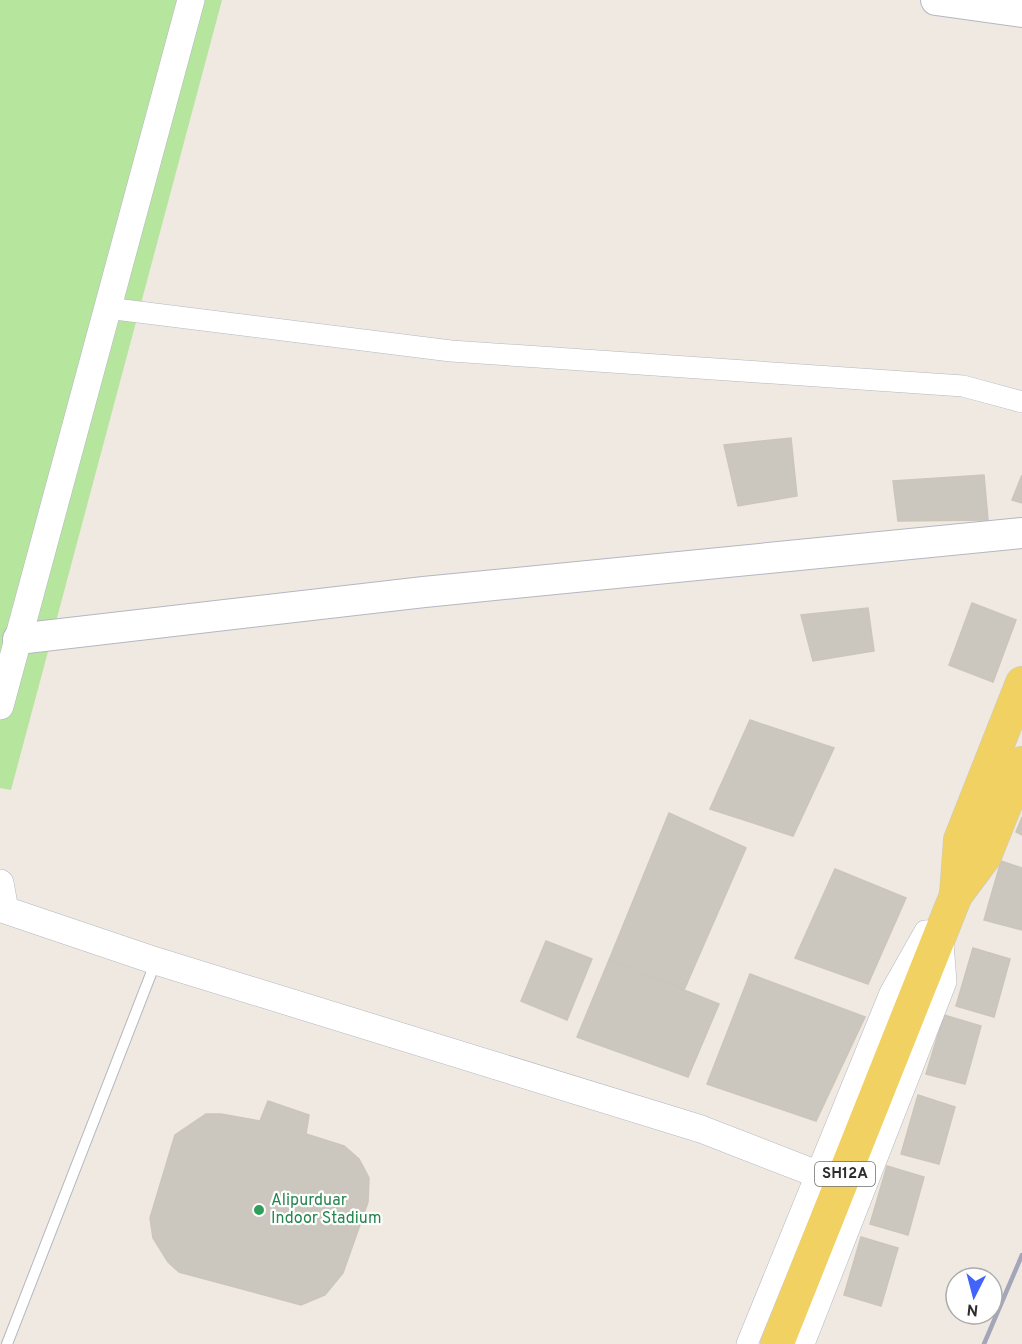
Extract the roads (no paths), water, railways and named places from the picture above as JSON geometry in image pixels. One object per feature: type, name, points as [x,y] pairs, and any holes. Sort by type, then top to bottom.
[{"type":"main road","points":[[936,0],[1022,12]]},
{"type":"main road","points":[[18,639],[424,592],[1022,533]]},
{"type":"main road","name":"SH12A","points":[[956,895],[960,840],[1022,683]]},
{"type":"main road","name":"SH12A","points":[[777,1344],[956,895],[985,856],[1022,764]]},
{"type":"street","points":[[0,705],[191,0]]},
{"type":"street","points":[[107,309],[450,351],[963,386],[1022,402]]},
{"type":"street","points":[[0,883],[5,910],[156,961],[700,1129],[817,1174]]},
{"type":"street","points":[[747,1344],[890,993],[925,931],[942,930],[946,982],[804,1344]]},
{"type":"lane","points":[[7,1344],[156,961]]},
{"type":"railway","points":[[984,1344],[1022,1255]]},
{"type":"place","name":"Alipurduar Indoor Stadium","points":[[259,1210]]}]
